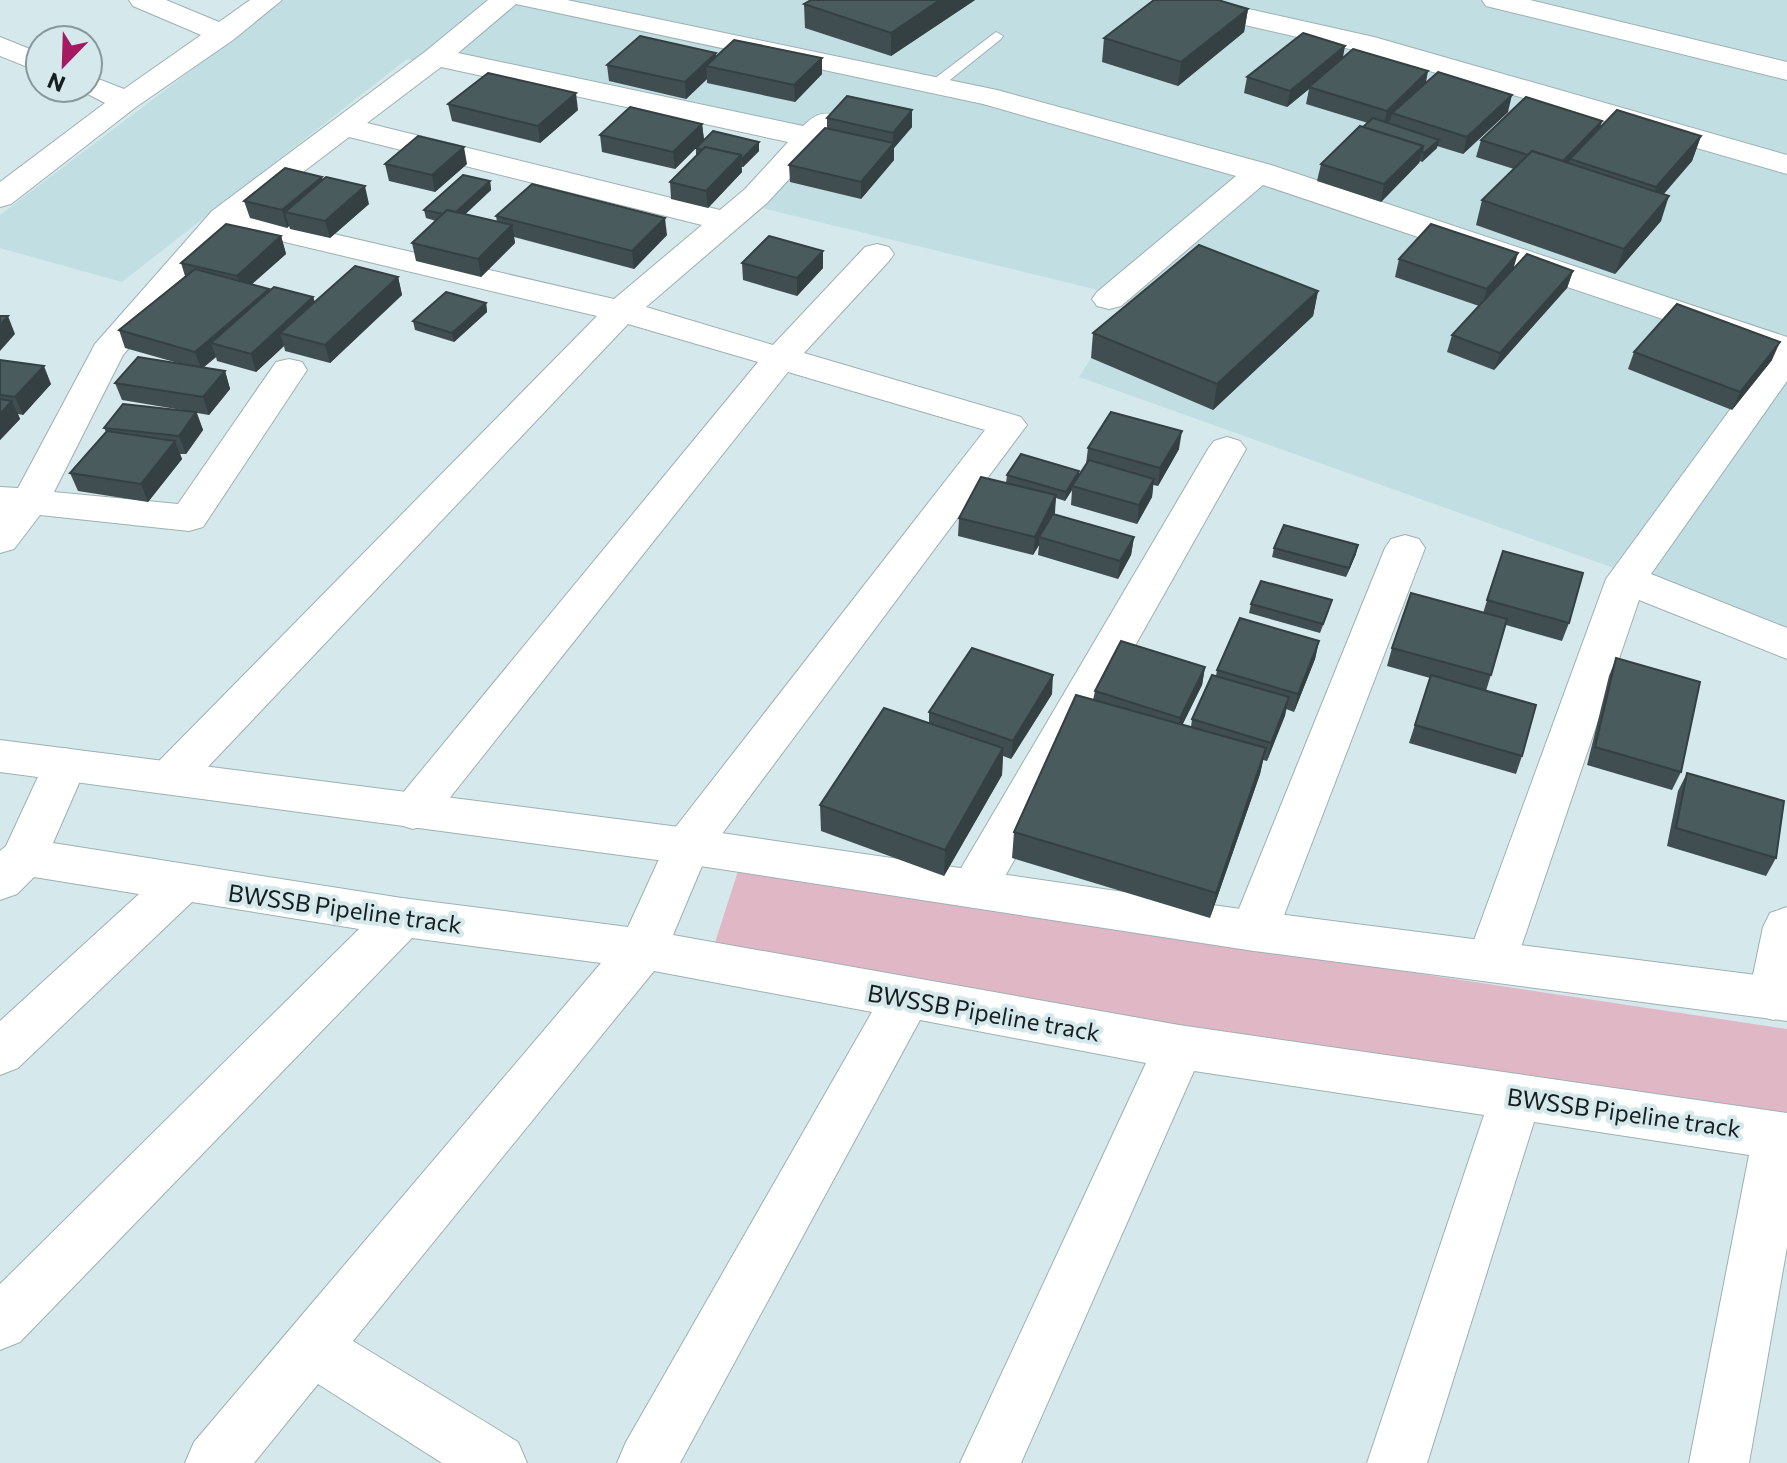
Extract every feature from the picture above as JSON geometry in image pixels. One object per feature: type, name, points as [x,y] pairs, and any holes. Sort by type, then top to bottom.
[{"type":"street","points":[[143,0],[223,34]]},
{"type":"street","points":[[4,189],[268,0]]},
{"type":"street","points":[[0,540],[15,500],[107,351],[223,218],[436,57],[505,0]]},
{"type":"street","points":[[527,0],[987,96],[1260,172],[1787,349]]},
{"type":"street","points":[[1172,0],[1374,46],[1787,165]]},
{"type":"street","points":[[1496,0],[1787,71]]},
{"type":"street","points":[[0,46],[24,56]]},
{"type":"street","points":[[436,57],[809,137]]},
{"type":"street","points":[[171,777],[621,311],[756,196],[809,137],[876,73]]},
{"type":"street","points":[[104,91],[126,101]]},
{"type":"street","points":[[345,127],[724,221]]},
{"type":"street","points":[[1109,299],[1260,172]]},
{"type":"street","points":[[215,1463],[643,949],[687,846],[1008,425],[621,311],[223,218]]},
{"type":"street","points":[[413,812],[780,358],[877,254]]},
{"type":"street","points":[[1491,962],[1626,579],[1787,356]]},
{"type":"street","points":[[15,500],[189,518],[289,370]]},
{"type":"street","points":[[974,888],[1227,449]]},
{"type":"street","points":[[1254,931],[1405,548]]},
{"type":"street","points":[[1626,579],[1787,644]]},
{"type":"street","points":[[0,756],[687,846],[1254,931],[1780,999],[1787,927]]},
{"type":"street","points":[[12,869],[65,765]]},
{"type":"street","name":"BWSSB Pipeline track","points":[[12,869],[182,883],[402,917],[643,949],[1179,1047],[1783,1136]]},
{"type":"street","points":[[0,1053],[182,883]]},
{"type":"street","points":[[0,1323],[402,917]]},
{"type":"street","points":[[647,1463],[906,998]]},
{"type":"street","points":[[990,1463],[1179,1047]]},
{"type":"street","points":[[1397,1463],[1516,1096]]},
{"type":"street","points":[[1719,1463],[1783,1136]]},
{"type":"street","points":[[312,1348],[497,1463]]},
{"type":"lane","points":[[935,85],[996,36]]},
{"type":"shaded area","points":[[284,0],[1787,0],[1787,630],[1079,377],[1130,298],[754,206],[818,141],[407,59],[122,282],[0,248],[0,215]]},
{"type":"shaded area","points":[[738,871],[1787,1029],[1787,1122],[712,952]]},
{"type":"building","points":[[811,0],[940,0],[891,33],[804,4]]},
{"type":"building","points":[[1154,0],[1218,0],[1248,9],[1181,62],[1104,38]]},
{"type":"building","points":[[1303,33],[1345,46],[1290,91],[1247,77]]},
{"type":"building","points":[[640,36],[716,53],[685,82],[607,65]]},
{"type":"building","points":[[734,40],[822,58],[794,85],[706,66]]},
{"type":"building","points":[[1353,49],[1428,71],[1387,111],[1309,87]]},
{"type":"building","points":[[1438,72],[1512,95],[1467,137],[1392,113]]},
{"type":"building","points":[[488,73],[576,93],[538,126],[448,104]]},
{"type":"building","points":[[847,96],[912,110],[893,133],[827,118]]},
{"type":"building","points":[[1526,97],[1602,121],[1563,161],[1532,151],[1528,155],[1481,140]]},
{"type":"building","points":[[630,107],[702,124],[673,152],[600,135]]},
{"type":"building","points":[[1617,110],[1701,136],[1656,187],[1570,159]]},
{"type":"building","points":[[1373,118],[1439,140],[1424,153],[1423,146],[1363,127]]},
{"type":"building","points":[[1360,126],[1423,146],[1384,184],[1321,164]]},
{"type":"building","points":[[825,128],[894,143],[861,182],[789,165]]},
{"type":"building","points":[[713,131],[759,142],[742,159],[741,155],[696,148]]},
{"type":"building","points":[[418,136],[464,147],[432,175],[385,164]]},
{"type":"building","points":[[705,147],[741,155],[706,191],[670,182]]},
{"type":"building","points":[[1532,151],[1669,196],[1624,249],[1482,200]]},
{"type":"building","points":[[285,168],[322,177],[282,210],[244,201]]},
{"type":"building","points":[[463,175],[490,181],[456,212],[447,210],[443,214],[424,210]]},
{"type":"building","points":[[326,177],[365,186],[325,221],[285,212]]},
{"type":"building","points":[[532,184],[665,218],[632,251],[496,216]]},
{"type":"building","points":[[447,210],[512,225],[478,259],[412,243]]},
{"type":"building","points":[[226,224],[281,236],[237,276],[181,263]]},
{"type":"building","points":[[1431,224],[1518,253],[1487,289],[1399,259]]},
{"type":"building","points":[[769,236],[823,251],[797,278],[742,263]]},
{"type":"building","points":[[1199,245],[1318,291],[1217,384],[1093,333]]},
{"type":"building","points":[[1527,254],[1573,271],[1500,353],[1452,335]]},
{"type":"building","points":[[355,266],[398,277],[325,345],[280,333]]},
{"type":"building","points":[[195,269],[269,289],[195,352],[119,330]]},
{"type":"building","points":[[274,287],[313,297],[251,354],[211,343]]},
{"type":"building","points":[[446,292],[486,303],[452,333],[413,321]]},
{"type":"building","points":[[1677,304],[1780,342],[1740,392],[1634,352]]},
{"type":"building","points":[[138,357],[225,371],[203,397],[115,383]]},
{"type":"building","points":[[0,360],[44,366],[15,397],[0,395]]},
{"type":"building","points":[[0,399],[12,401],[0,414]]},
{"type":"building","points":[[123,404],[196,412],[179,436],[104,428]]},
{"type":"building","points":[[1111,412],[1182,431],[1160,468],[1088,448]]},
{"type":"building","points":[[107,431],[175,441],[141,484],[70,473]]},
{"type":"building","points":[[1021,454],[1079,471],[1066,492],[1007,475]]},
{"type":"building","points":[[1089,460],[1154,479],[1139,505],[1072,486]]},
{"type":"building","points":[[981,477],[1056,495],[1035,537],[959,518]]},
{"type":"building","points":[[1053,514],[1134,537],[1120,561],[1039,537]]},
{"type":"building","points":[[1284,525],[1358,545],[1349,568],[1274,548]]},
{"type":"building","points":[[1503,551],[1583,573],[1569,623],[1487,600]]},
{"type":"building","points":[[1261,581],[1332,600],[1323,624],[1251,604]]},
{"type":"building","points":[[1411,593],[1507,619],[1491,675],[1392,648]]},
{"type":"building","points":[[1240,618],[1319,641],[1298,694],[1217,670]]},
{"type":"building","points":[[1121,641],[1205,667],[1180,718],[1095,691]]},
{"type":"building","points":[[972,648],[1053,675],[1013,741],[929,712]]},
{"type":"building","points":[[1616,658],[1700,682],[1681,772],[1595,747]]},
{"type":"building","points":[[1212,675],[1289,697],[1271,743],[1192,719]]},
{"type":"building","points":[[1431,675],[1536,705],[1522,756],[1415,725]]},
{"type":"building","points":[[1076,695],[1266,748],[1216,893],[1014,832]]},
{"type":"building","points":[[884,708],[1003,748],[945,850],[820,805]]},
{"type":"building","points":[[1687,773],[1784,801],[1776,858],[1676,828]]}]
